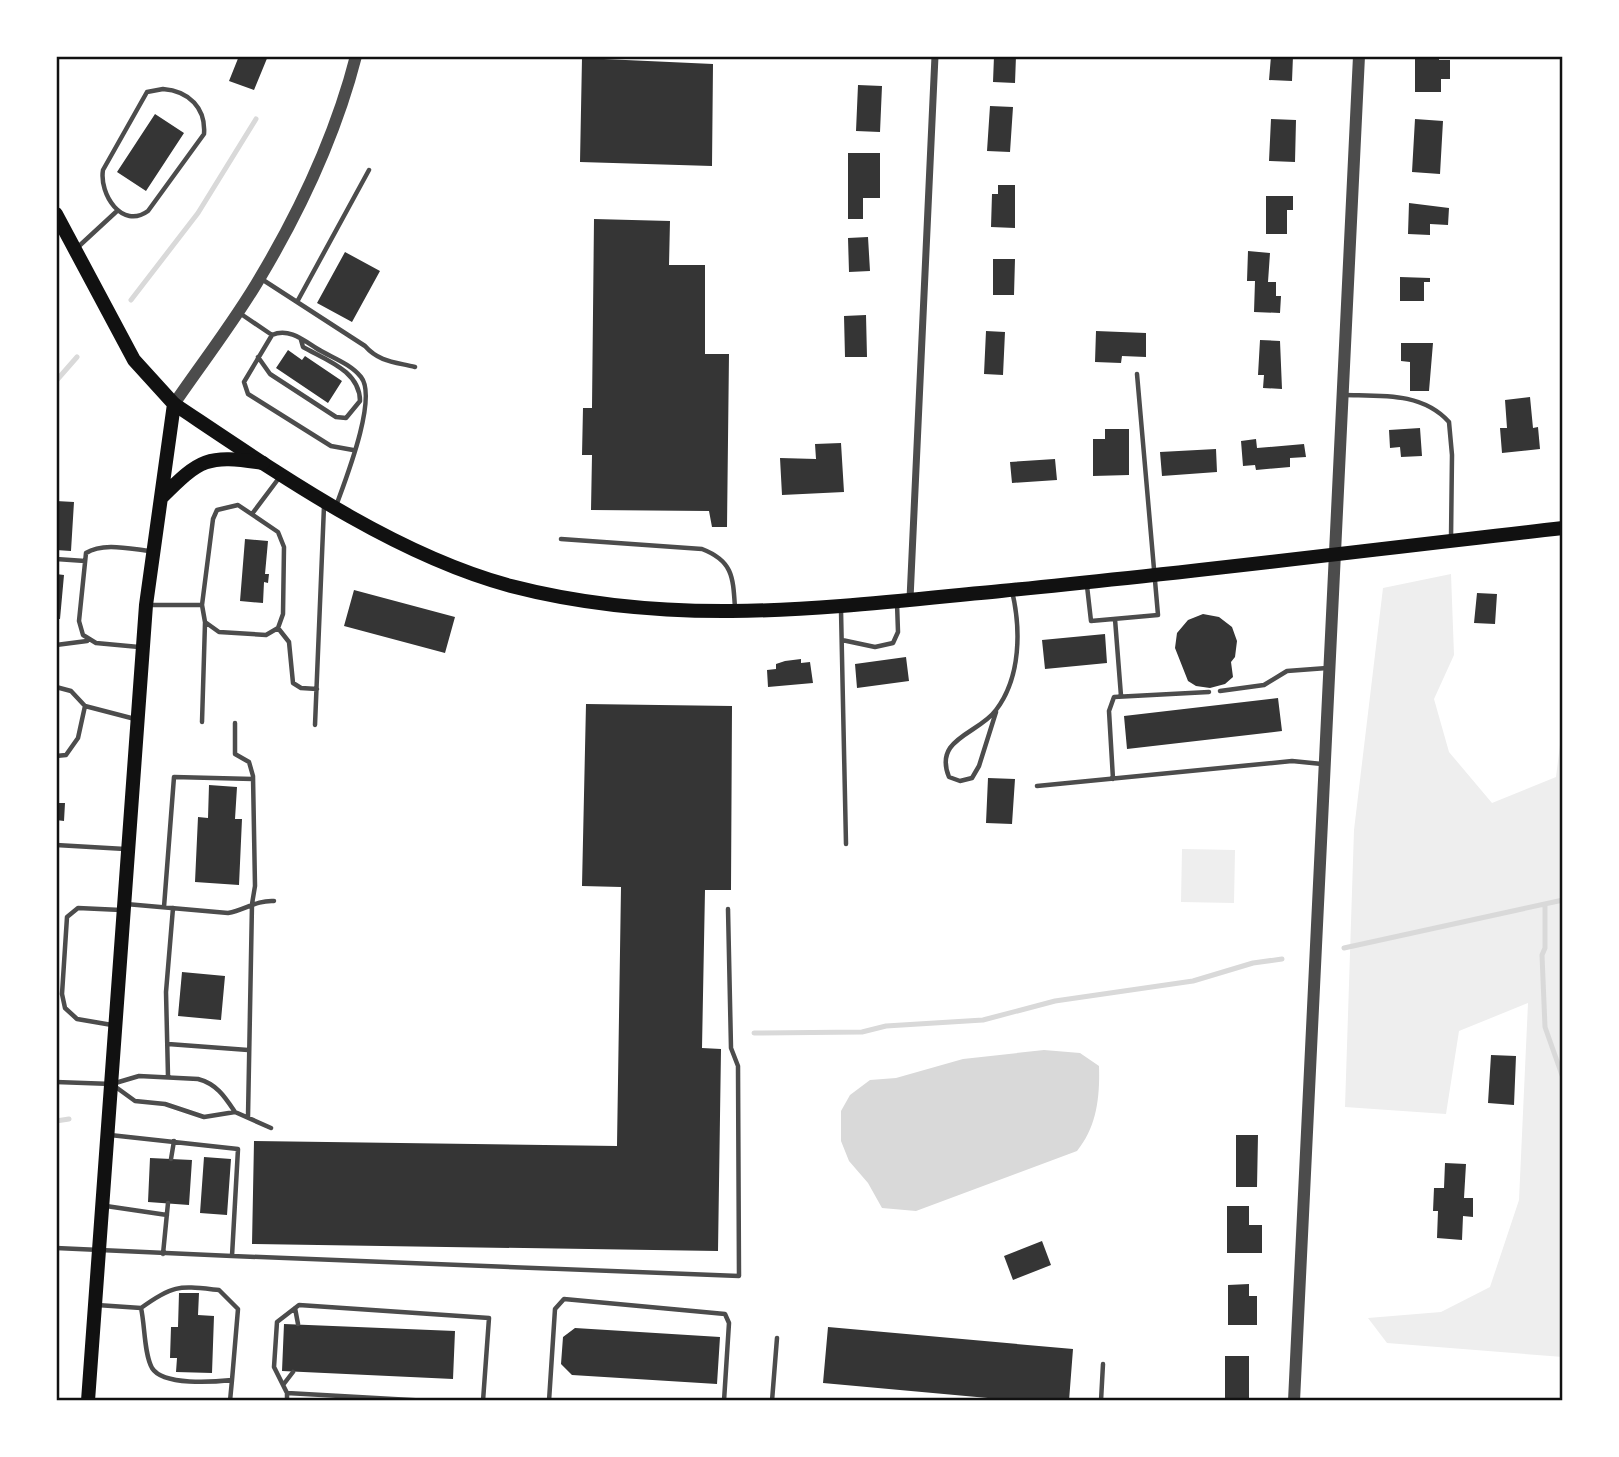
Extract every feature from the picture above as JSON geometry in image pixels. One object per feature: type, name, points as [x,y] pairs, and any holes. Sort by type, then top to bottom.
[{"type":"main road","points":[[58,224],[75,250],[134,360],[174,404],[281,475],[401,544],[507,585],[619,607],[676,612],[735,612],[841,606],[1012,590],[1563,528]]},
{"type":"main road","points":[[88,1401],[146,605],[174,404]]},
{"type":"main road","points":[[162,498],[192,468],[204,461],[238,459],[263,463]]},
{"type":"street","points":[[174,404],[260,278],[326,150],[344,101],[356,56]]},
{"type":"street","points":[[903,600],[935,56]]},
{"type":"street","points":[[1294,1401],[1359,56]]},
{"type":"lane","points":[[163,89],[178,91],[201,108],[206,122],[204,134],[148,211],[135,218],[127,218],[117,211],[103,183],[103,170],[147,92],[163,89]]},
{"type":"lane","points":[[297,302],[369,170]]},
{"type":"lane","points":[[75,250],[117,211]]},
{"type":"lane","points":[[260,278],[365,346],[374,356],[388,362],[415,367]]},
{"type":"lane","points":[[236,311],[272,335]]},
{"type":"lane","points":[[316,725],[330,504],[353,450],[367,394],[362,379],[351,368],[301,338],[285,332],[272,335],[244,382],[247,394],[331,446],[353,450]]},
{"type":"lane","points":[[258,357],[270,374],[336,417],[346,418],[360,401],[356,382],[340,368],[303,347],[301,338]]},
{"type":"lane","points":[[1087,582],[1091,621],[1158,615],[1137,374]]},
{"type":"lane","points":[[1343,395],[1402,397],[1425,403],[1449,422],[1452,455],[1451,540]]},
{"type":"lane","points":[[252,514],[281,475]]},
{"type":"lane","points":[[202,722],[205,622],[202,606],[213,519],[217,510],[238,505],[278,532],[284,547],[283,614],[278,628],[266,635],[248,636],[219,632],[205,622]]},
{"type":"lane","points":[[561,539],[702,549],[715,554],[726,563],[733,581],[735,612]]},
{"type":"lane","points":[[88,640],[80,629],[79,621],[86,553],[93,548],[154,551]]},
{"type":"lane","points":[[56,559],[85,561]]},
{"type":"lane","points":[[996,712],[954,741],[946,754],[945,768],[949,777],[960,782],[972,778],[1007,690],[1018,643],[1019,619],[1012,590]]},
{"type":"lane","points":[[842,640],[876,647],[893,643],[898,632],[903,600]]},
{"type":"lane","points":[[146,605],[202,606]]},
{"type":"lane","points":[[841,606],[846,844]]},
{"type":"lane","points":[[1115,619],[1121,696]]},
{"type":"lane","points":[[278,628],[289,642],[293,683],[301,688],[317,689]]},
{"type":"lane","points":[[56,645],[88,640],[144,647]]},
{"type":"lane","points":[[1220,691],[1264,685],[1287,671],[1330,668]]},
{"type":"lane","points":[[56,687],[71,691],[85,706],[139,720]]},
{"type":"lane","points":[[1113,779],[1109,711],[1114,697],[1209,692]]},
{"type":"lane","points":[[56,756],[66,755],[78,738],[85,706]]},
{"type":"lane","points":[[235,723],[236,754],[249,762],[253,779],[255,886],[251,904],[247,1117]]},
{"type":"lane","points":[[1037,786],[1292,761],[1325,764]]},
{"type":"lane","points":[[164,907],[174,777],[253,779]]},
{"type":"lane","points":[[56,845],[129,849]]},
{"type":"lane","points":[[117,1025],[78,1019],[65,1008],[62,994],[67,917],[78,908],[164,907],[228,913],[260,901],[274,901]]},
{"type":"lane","points":[[168,1076],[166,992],[173,908]]},
{"type":"lane","points":[[56,1248],[99,1252],[739,1276],[738,1066],[731,1048],[728,909]]},
{"type":"lane","points":[[168,1044],[248,1049]]},
{"type":"lane","points":[[56,1082],[112,1084],[139,1076],[208,1081],[223,1094],[234,1112]]},
{"type":"lane","points":[[112,1084],[135,1101],[165,1104],[204,1117],[234,1112],[271,1128]]},
{"type":"lane","points":[[108,1135],[238,1149],[232,1256]]},
{"type":"lane","points":[[171,1159],[174,1141]]},
{"type":"lane","points":[[163,1254],[168,1203]]},
{"type":"lane","points":[[103,1206],[167,1215]]},
{"type":"lane","points":[[96,1305],[141,1308],[163,1292],[179,1286],[219,1290],[229,1297],[238,1309],[230,1401]]},
{"type":"lane","points":[[549,1401],[555,1309],[564,1299],[725,1314],[729,1323],[724,1401]]},
{"type":"lane","points":[[295,1307],[298,1324]]},
{"type":"lane","points":[[287,1401],[287,1393],[274,1367],[277,1322],[295,1307],[489,1318],[483,1401]]},
{"type":"lane","points":[[141,1308],[151,1367],[158,1374],[201,1384],[232,1380]]},
{"type":"lane","points":[[772,1401],[776,1338]]},
{"type":"lane","points":[[1101,1401],[1103,1364]]},
{"type":"lane","points":[[283,1385],[293,1372]]},
{"type":"lane","points":[[287,1393],[429,1401]]},
{"type":"shaded area","points":[[1451,574],[1454,655],[1434,699],[1449,752],[1492,803],[1556,777],[1563,721],[1563,1357],[1387,1343],[1368,1318],[1441,1312],[1490,1287],[1519,1200],[1528,1003],[1459,1031],[1446,1114],[1345,1107],[1354,830],[1383,588]]},
{"type":"shaded area","points":[[1182,849],[1235,850],[1234,903],[1181,902]]},
{"type":"shaded area","points":[[1044,1050],[1080,1053],[1099,1066],[1096,1111],[1089,1132],[1077,1151],[916,1211],[882,1208],[868,1183],[849,1161],[841,1141],[841,1111],[850,1095],[870,1080],[896,1078],[963,1059]]},
{"type":"building","points":[[239,56],[268,56],[254,90],[229,81]]},
{"type":"building","points":[[994,56],[1016,56],[1015,83],[993,82]]},
{"type":"building","points":[[1271,56],[1293,56],[1292,81],[1269,80]]},
{"type":"building","points":[[1439,56],[1439,60],[1450,60],[1450,79],[1441,79],[1441,92],[1415,92],[1415,58]]},
{"type":"building","points":[[582,58],[713,64],[712,166],[580,162]]},
{"type":"building","points":[[858,85],[882,86],[880,132],[856,131]]},
{"type":"building","points":[[990,106],[1013,107],[1010,152],[987,151]]},
{"type":"building","points":[[155,114],[184,133],[146,191],[117,172]]},
{"type":"building","points":[[1271,119],[1296,120],[1295,162],[1269,161]]},
{"type":"building","points":[[1415,119],[1443,121],[1440,174],[1412,172]]},
{"type":"building","points":[[848,153],[880,153],[880,198],[863,198],[863,219],[848,219]]},
{"type":"building","points":[[998,185],[1015,185],[1015,228],[991,227],[992,194],[998,194]]},
{"type":"building","points":[[1266,196],[1293,196],[1293,210],[1287,210],[1287,234],[1266,234]]},
{"type":"building","points":[[1409,203],[1449,208],[1448,225],[1430,224],[1430,235],[1408,234]]},
{"type":"building","points":[[594,219],[670,221],[669,265],[705,265],[705,354],[729,354],[727,527],[712,527],[709,511],[591,510],[592,455],[582,455],[583,408],[592,408]]},
{"type":"building","points":[[868,237],[870,271],[849,272],[848,238]]},
{"type":"building","points":[[1248,251],[1270,253],[1268,282],[1276,282],[1276,296],[1281,296],[1280,313],[1254,312],[1255,281],[1247,281]]},
{"type":"building","points":[[345,252],[380,271],[352,322],[317,303]]},
{"type":"building","points":[[993,259],[1015,259],[1014,295],[993,295]]},
{"type":"building","points":[[1400,277],[1430,278],[1430,282],[1424,282],[1424,301],[1400,301]]},
{"type":"building","points":[[866,315],[867,357],[845,357],[844,316]]},
{"type":"building","points":[[986,331],[1005,332],[1003,375],[984,374]]},
{"type":"building","points":[[1096,331],[1146,333],[1146,357],[1122,356],[1121,363],[1095,362]]},
{"type":"building","points":[[1260,340],[1280,341],[1282,389],[1263,388],[1264,375],[1258,375]]},
{"type":"building","points":[[1401,343],[1433,343],[1429,391],[1410,391],[1410,362],[1401,361]]},
{"type":"building","points":[[288,350],[302,360],[305,356],[342,381],[328,403],[276,368]]},
{"type":"building","points":[[1530,397],[1533,428],[1538,427],[1540,449],[1502,453],[1500,428],[1507,428],[1505,400]]},
{"type":"building","points":[[1420,428],[1422,456],[1401,457],[1400,447],[1390,448],[1389,430]]},
{"type":"building","points":[[1105,429],[1129,429],[1129,475],[1093,476],[1093,439],[1105,439]]},
{"type":"building","points":[[1256,439],[1257,448],[1304,444],[1306,457],[1290,458],[1290,467],[1256,470],[1255,465],[1243,466],[1241,441]]},
{"type":"building","points":[[841,443],[844,492],[782,495],[780,458],[816,459],[815,444]]},
{"type":"building","points":[[1216,449],[1217,472],[1162,476],[1160,452]]},
{"type":"building","points":[[1055,459],[1057,480],[1012,483],[1010,462]]},
{"type":"building","points":[[56,501],[74,502],[71,551],[56,550]]},
{"type":"building","points":[[245,539],[268,541],[265,574],[269,574],[268,583],[264,582],[263,603],[240,601]]},
{"type":"building","points":[[56,574],[64,575],[60,619],[56,619]]},
{"type":"building","points":[[354,590],[455,617],[445,653],[344,626]]},
{"type":"building","points":[[1477,593],[1497,594],[1495,624],[1474,623]]},
{"type":"building","points":[[1203,614],[1219,617],[1232,627],[1237,641],[1235,657],[1231,662],[1233,677],[1225,684],[1210,688],[1196,686],[1188,681],[1175,648],[1177,633],[1188,620]]},
{"type":"building","points":[[1105,634],[1107,663],[1045,669],[1042,640]]},
{"type":"building","points":[[906,657],[909,681],[857,688],[855,664]]},
{"type":"building","points":[[801,659],[801,663],[810,662],[813,683],[768,687],[767,670],[776,669],[776,664],[785,661]]},
{"type":"building","points":[[1278,698],[1282,731],[1127,749],[1124,716]]},
{"type":"building","points":[[586,704],[732,706],[731,890],[705,890],[702,1048],[721,1049],[718,1251],[252,1244],[254,1141],[617,1146],[621,887],[582,886]]},
{"type":"building","points":[[988,778],[1015,779],[1012,824],[986,823]]},
{"type":"building","points":[[209,785],[237,787],[235,819],[242,819],[239,885],[195,882],[198,817],[208,818]]},
{"type":"building","points":[[56,803],[65,803],[64,821],[56,820]]},
{"type":"building","points":[[182,972],[225,976],[221,1020],[178,1016]]},
{"type":"building","points":[[1491,1055],[1516,1056],[1514,1105],[1488,1103]]},
{"type":"building","points":[[1236,1135],[1258,1135],[1257,1187],[1236,1187]]},
{"type":"building","points":[[204,1157],[231,1159],[227,1215],[200,1213]]},
{"type":"building","points":[[150,1158],[192,1160],[189,1205],[148,1202]]},
{"type":"building","points":[[1445,1163],[1466,1164],[1464,1198],[1473,1198],[1473,1217],[1463,1216],[1462,1240],[1437,1238],[1438,1211],[1433,1211],[1434,1188],[1444,1188]]},
{"type":"building","points":[[1227,1206],[1249,1206],[1249,1225],[1262,1225],[1262,1253],[1227,1253]]},
{"type":"building","points":[[1042,1241],[1051,1265],[1013,1280],[1004,1256]]},
{"type":"building","points":[[1249,1284],[1249,1296],[1257,1296],[1257,1325],[1228,1325],[1228,1285]]},
{"type":"building","points":[[179,1293],[199,1293],[198,1315],[214,1316],[212,1373],[176,1372],[177,1358],[170,1358],[171,1327],[178,1327]]},
{"type":"building","points":[[284,1324],[455,1331],[453,1379],[282,1371]]},
{"type":"building","points":[[828,1327],[1073,1349],[1069,1401],[1022,1401],[823,1383]]},
{"type":"building","points":[[575,1328],[720,1337],[717,1384],[572,1375],[561,1364],[563,1337]]},
{"type":"building","points":[[1225,1356],[1249,1356],[1249,1399],[1225,1398]]},
{"type":"waterway","points":[[131,300],[198,213],[256,119]]},
{"type":"waterway","points":[[56,381],[77,357]]},
{"type":"waterway","points":[[1344,948],[1563,900]]},
{"type":"waterway","points":[[1545,904],[1545,948],[1542,955],[1545,1027],[1563,1078]]},
{"type":"waterway","points":[[754,1033],[862,1032],[886,1026],[983,1020],[1055,1001],[1193,981],[1253,963],[1282,959]]},
{"type":"waterway","points":[[56,1121],[69,1119]]}]
